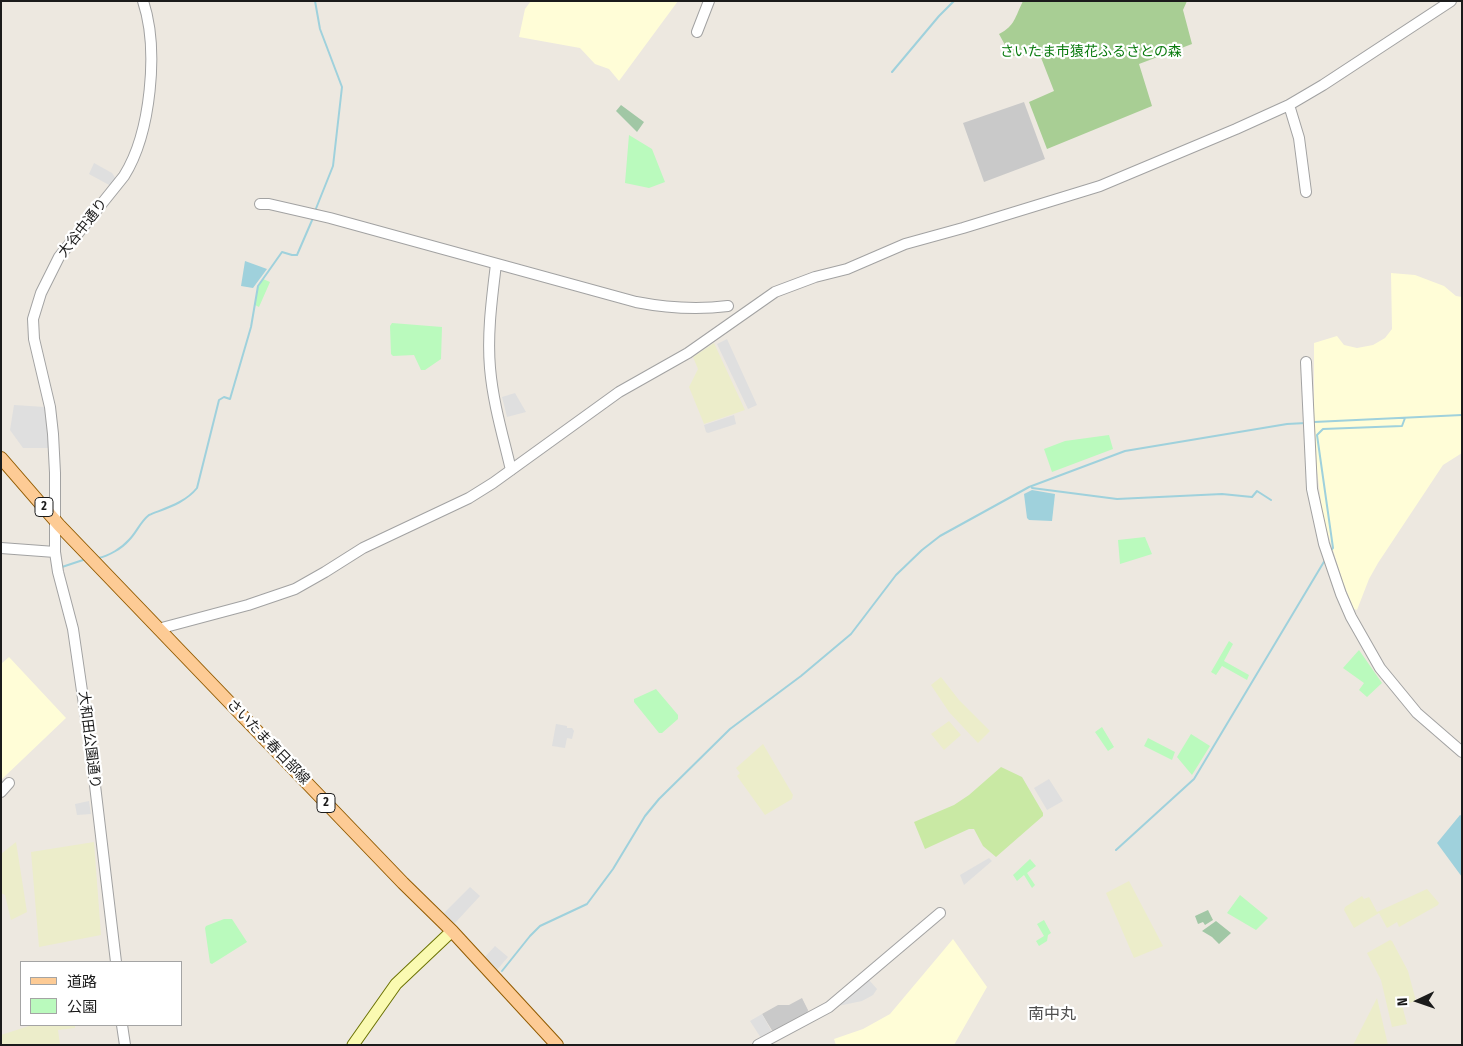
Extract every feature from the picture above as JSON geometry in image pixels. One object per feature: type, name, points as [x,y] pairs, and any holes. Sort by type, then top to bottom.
[{"type":"main road","name":"さいたま春日部線","points":[[1,458],[54,520],[403,883],[452,931],[557,1045]]},
{"type":"main road","points":[[353,1045],[396,984],[452,931]]},
{"type":"street","name":"大谷中通り","points":[[54,520],[54,434],[50,406],[34,339],[33,319],[41,293],[59,257],[130,166],[149,98],[151,78],[151,31],[143,1]]},
{"type":"street","points":[[697,32],[708,1]]},
{"type":"street","points":[[158,629],[248,605],[294,589],[363,548],[469,498],[619,392],[688,353],[775,292],[847,269],[905,244],[1100,186],[1154,164],[1289,105],[1331,80],[1451,1]]},
{"type":"street","points":[[1289,105],[1299,138],[1306,192]]},
{"type":"street","points":[[260,204],[269,204],[330,218],[612,297],[658,306],[705,308],[728,306]]},
{"type":"street","points":[[496,264],[490,316],[490,368],[495,407],[511,470]]},
{"type":"street","points":[[1306,362],[1312,489],[1324,544],[1341,594],[1380,668],[1417,713],[1462,752]]},
{"type":"street","name":"大和田公園通り","points":[[54,520],[57,569],[73,629],[92,760],[116,961]]},
{"type":"street","points":[[1,548],[55,552]]},
{"type":"street","points":[[1,792],[9,783]]},
{"type":"street","points":[[758,1045],[829,1007],[940,914]]},
{"type":"street","points":[[122,1026],[125,1045]]},
{"type":"shaded area","points":[[531,1],[678,1],[619,81],[609,69],[595,64],[580,48],[519,37],[525,9]]},
{"type":"shaded area","points":[[1024,102],[1045,159],[984,182],[963,123]]},
{"type":"shaded area","points":[[94,163],[112,173],[116,179],[111,186],[89,174]]},
{"type":"shaded area","points":[[1391,273],[1415,275],[1444,286],[1456,296],[1462,297],[1462,453],[1443,465],[1378,563],[1369,579],[1357,610],[1354,609],[1343,582],[1323,518],[1314,446],[1314,343],[1337,336],[1344,345],[1357,348],[1373,345],[1385,338],[1392,329]]},
{"type":"shaded area","points":[[727,339],[757,405],[748,409],[717,344]]},
{"type":"shaded area","points":[[515,393],[526,412],[507,417],[502,397]]},
{"type":"shaded area","points":[[14,405],[45,407],[49,448],[23,448],[10,430]]},
{"type":"shaded area","points":[[734,415],[736,424],[706,432],[704,425]]},
{"type":"shaded area","points":[[9,657],[66,718],[1,780],[1,664]]},
{"type":"shaded area","points":[[556,724],[567,726],[567,728],[572,728],[574,731],[572,739],[567,738],[565,748],[552,746]]},
{"type":"shaded area","points":[[1049,779],[1063,801],[1047,810],[1034,788]]},
{"type":"shaded area","points":[[89,801],[91,814],[77,815],[75,804]]},
{"type":"shaded area","points":[[989,858],[992,861],[964,885],[960,875]]},
{"type":"shaded area","points":[[470,887],[480,896],[454,924],[441,916]]},
{"type":"shaded area","points":[[953,939],[987,987],[954,1045],[836,1045],[834,1039],[863,1029],[890,1014]]},
{"type":"shaded area","points":[[495,946],[508,957],[496,971],[484,958]]},
{"type":"shaded area","points":[[869,980],[877,989],[873,995],[862,1001],[838,1006]]},
{"type":"shaded area","points":[[802,998],[808,1010],[807,1016],[773,1032],[762,1014],[778,1005],[789,1005]]},
{"type":"shaded area","points":[[762,1014],[772,1032],[761,1038],[750,1021]]},
{"type":"green space","name":"さいたま市猿花ふるさとの森","points":[[1023,1],[1187,1],[1183,10],[1192,44],[1139,64],[1152,106],[1047,149],[1029,102],[1054,91],[1040,55],[1011,56],[999,34],[1012,24]]},
{"type":"green space","points":[[621,105],[644,122],[637,132],[616,111]]},
{"type":"green space","points":[[629,135],[652,149],[665,182],[649,188],[625,183]]},
{"type":"green space","points":[[263,279],[270,282],[259,307],[255,305],[258,287]]},
{"type":"green space","points":[[392,323],[442,327],[441,359],[425,370],[421,370],[414,355],[393,356],[391,354],[390,326]]},
{"type":"green space","points":[[714,343],[745,410],[704,424],[689,387],[698,369],[693,357]]},
{"type":"green space","points":[[1109,435],[1113,449],[1052,472],[1044,449],[1065,441]]},
{"type":"green space","points":[[1145,537],[1152,554],[1120,564],[1118,540]]},
{"type":"green space","points":[[1229,641],[1233,644],[1224,661],[1249,675],[1247,680],[1222,666],[1216,675],[1211,672]]},
{"type":"green space","points":[[1359,650],[1382,683],[1367,697],[1359,690],[1364,683],[1343,668]]},
{"type":"green space","points":[[941,677],[959,700],[990,731],[978,743],[949,712],[931,685]]},
{"type":"green space","points":[[656,689],[678,715],[678,719],[662,733],[659,733],[634,702],[634,699]]},
{"type":"green space","points":[[949,721],[961,735],[944,750],[931,734]]},
{"type":"green space","points":[[1102,727],[1114,747],[1108,751],[1095,732]]},
{"type":"green space","points":[[1191,734],[1210,746],[1192,775],[1177,757]]},
{"type":"green space","points":[[1148,738],[1175,752],[1172,760],[1144,746]]},
{"type":"green space","points":[[763,744],[793,795],[792,799],[765,815],[737,776],[740,773],[736,768]]},
{"type":"green space","points":[[1001,767],[1022,777],[1043,816],[996,857],[983,846],[974,829],[969,829],[925,849],[914,822],[954,805],[969,795]]},
{"type":"green space","points":[[16,842],[27,912],[11,920],[5,895],[1,893],[1,854]]},
{"type":"green space","points":[[94,842],[101,935],[39,947],[31,852]]},
{"type":"green space","points":[[1030,859],[1036,866],[1027,873],[1035,885],[1032,888],[1024,875],[1017,881],[1013,875]]},
{"type":"green space","points":[[1129,881],[1163,946],[1134,958],[1106,893]]},
{"type":"green space","points":[[1427,889],[1439,903],[1438,905],[1399,927],[1397,922],[1387,928],[1379,913],[1354,928],[1344,910],[1345,907],[1362,896],[1364,899],[1369,897],[1377,912]]},
{"type":"green space","points":[[1240,895],[1268,918],[1256,930],[1227,913]]},
{"type":"green space","points":[[1208,910],[1213,920],[1205,925],[1203,922],[1198,924],[1195,916]]},
{"type":"green space","points":[[224,919],[232,919],[247,942],[212,964],[210,963],[205,928]]},
{"type":"green space","points":[[1044,920],[1051,933],[1048,935],[1047,941],[1039,946],[1036,941],[1044,936],[1037,924]]},
{"type":"green space","points":[[1216,921],[1231,933],[1219,944],[1202,931]]},
{"type":"green space","points":[[1390,940],[1408,971],[1416,1001],[1402,1005],[1407,1024],[1392,1027],[1381,980],[1367,953]]},
{"type":"green space","points":[[1377,998],[1388,1045],[1353,1045]]},
{"type":"green space","points":[[29,1026],[75,1026],[75,1028],[58,1030],[60,1045],[1,1045],[1,1035]]},
{"type":"water","points":[[245,261],[267,269],[253,288],[241,286]]},
{"type":"water","points":[[1032,490],[1055,494],[1052,521],[1029,520],[1027,518],[1024,494]]},
{"type":"water","points":[[1460,815],[1462,816],[1462,877],[1437,843]]},
{"type":"waterway","points":[[315,1],[320,29],[342,87],[333,166],[315,211]]},
{"type":"waterway","points":[[892,72],[954,1]]},
{"type":"waterway","points":[[98,558],[111,554],[123,546],[149,515],[187,498],[197,488],[219,400],[224,397],[230,399],[251,327],[258,286],[282,252],[297,255],[313,218]]},
{"type":"waterway","points":[[1314,422],[1462,415]]},
{"type":"waterway","points":[[1330,551],[1333,548],[1317,435],[1323,429],[1402,426],[1405,418]]},
{"type":"waterway","points":[[502,971],[540,926],[587,904],[613,869],[645,816],[659,799],[730,729],[801,676],[851,634],[896,575],[940,536],[1029,487],[1125,451],[1287,424],[1306,423]]},
{"type":"waterway","points":[[1032,488],[1117,499],[1222,494],[1252,497],[1257,491],[1271,500]]},
{"type":"waterway","points":[[62,567],[86,559]]},
{"type":"waterway","points":[[1116,850],[1194,779],[1325,560]]},
{"type":"district","name":"南中丸","points":[[1052,1015]]}]
